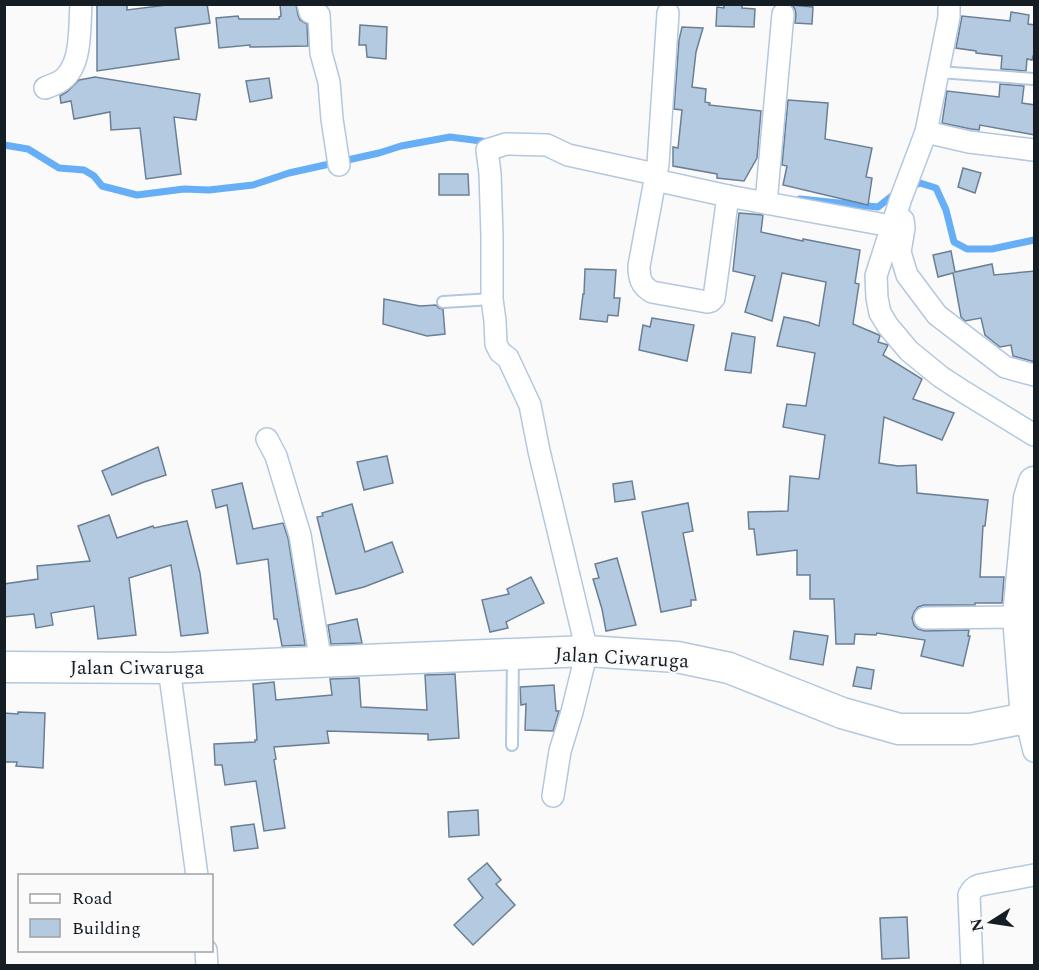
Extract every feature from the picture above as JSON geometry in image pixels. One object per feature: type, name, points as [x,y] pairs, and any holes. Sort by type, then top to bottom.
[{"type":"street","points":[[45,88],[61,81],[77,56],[81,4]]},
{"type":"street","points":[[308,4],[310,12],[319,15],[321,53],[329,82],[339,165]]},
{"type":"street","points":[[949,4],[949,17],[926,132],[891,226],[876,276],[877,298],[880,313],[909,351],[941,376],[1035,435]]},
{"type":"street","points":[[668,13],[658,153],[639,266],[641,282],[645,288],[652,292],[707,302],[714,298],[728,196]]},
{"type":"street","points":[[766,202],[783,14]]},
{"type":"street","points":[[926,132],[969,142],[1035,150]]},
{"type":"street","points":[[553,796],[560,751],[588,651],[543,469],[530,405],[508,358],[497,347],[492,299],[490,173],[487,150],[506,144],[547,145],[568,155],[728,196],[891,226]]},
{"type":"street","points":[[901,198],[904,228],[900,252],[907,275],[937,315],[1005,367],[1035,375]]},
{"type":"street","points":[[267,439],[276,456],[300,535],[321,663]]},
{"type":"street","points":[[1035,482],[1029,498],[1018,617],[1026,718],[1035,751]]},
{"type":"street","points":[[925,618],[1018,617]]},
{"type":"street","name":"Jalan Ciwaruga","points":[[4,667],[169,668],[588,651],[677,657],[729,668],[842,713],[899,729],[970,729],[1026,718]]},
{"type":"street","points":[[169,668],[197,874]]},
{"type":"street","points":[[972,966],[969,895],[972,890],[980,885],[1035,875]]},
{"type":"lane","points":[[939,72],[1035,79]]},
{"type":"lane","points":[[443,302],[492,299]]},
{"type":"lane","points":[[512,745],[513,654]]},
{"type":"building","points":[[175,4],[207,4],[210,23],[175,28],[179,59],[97,71],[97,5],[127,5],[127,10]]},
{"type":"building","points":[[280,4],[296,4],[300,20],[307,24],[308,46],[250,47],[250,45],[219,48],[216,18],[238,16],[239,19],[279,19]]},
{"type":"building","points":[[724,4],[742,4],[742,8],[755,9],[754,27],[716,26],[717,7],[724,8]]},
{"type":"building","points":[[792,5],[813,7],[812,24],[795,23],[795,9]]},
{"type":"building","points":[[1011,12],[1029,15],[1028,24],[1035,25],[1035,56],[1032,60],[1027,59],[1026,71],[1001,69],[1002,56],[956,48],[962,16],[1010,21]]},
{"type":"building","points":[[360,25],[387,27],[386,59],[367,57],[366,45],[359,45]]},
{"type":"building","points":[[682,27],[703,28],[696,52],[692,87],[706,89],[705,102],[710,103],[709,105],[761,111],[757,158],[744,181],[717,178],[717,174],[673,166],[673,147],[678,148],[682,110],[674,109]]},
{"type":"building","points":[[95,77],[200,94],[196,120],[174,117],[181,174],[146,179],[140,128],[111,130],[110,112],[74,119],[71,101],[61,103],[60,96],[79,80]]},
{"type":"building","points":[[269,78],[272,98],[250,102],[246,81]]},
{"type":"building","points":[[1000,84],[1024,86],[1022,103],[1035,105],[1035,135],[980,125],[979,130],[942,123],[947,91],[999,97]]},
{"type":"building","points":[[788,100],[828,103],[825,139],[872,148],[866,177],[872,178],[868,205],[783,185],[787,166],[782,165]]},
{"type":"building","points":[[963,168],[981,173],[975,193],[958,187]]},
{"type":"building","points":[[439,174],[468,174],[469,195],[439,195]]},
{"type":"building","points":[[739,213],[763,215],[761,232],[860,250],[855,283],[859,284],[853,324],[879,335],[878,342],[888,345],[883,355],[922,379],[913,399],[954,413],[942,440],[884,417],[879,463],[898,466],[916,465],[917,493],[988,500],[985,526],[983,526],[980,577],[1004,577],[1002,603],[924,605],[918,607],[912,618],[918,629],[925,631],[969,630],[968,636],[970,636],[963,666],[921,656],[925,640],[877,633],[876,635],[855,634],[854,644],[836,644],[834,599],[810,599],[810,575],[797,575],[797,550],[757,555],[754,529],[749,529],[748,512],[788,511],[790,476],[819,479],[825,435],[783,427],[787,404],[806,406],[815,353],[777,346],[784,317],[819,326],[826,282],[782,273],[772,321],[745,312],[755,276],[733,271]]},
{"type":"building","points":[[951,251],[955,272],[992,264],[994,275],[1035,271],[1035,362],[1013,356],[1011,345],[1000,347],[985,335],[981,318],[965,321],[961,317],[953,273],[938,277],[933,255]]},
{"type":"building","points":[[585,269],[616,270],[614,298],[620,298],[618,316],[608,315],[607,322],[580,319]]},
{"type":"building","points":[[384,299],[420,306],[436,305],[443,309],[445,334],[427,336],[383,324]]},
{"type":"building","points":[[652,318],[694,325],[687,361],[639,350],[643,325],[650,327]]},
{"type":"building","points":[[732,333],[755,337],[751,373],[725,370]]},
{"type":"building","points":[[158,447],[166,475],[112,495],[102,471]]},
{"type":"building","points":[[387,456],[393,483],[364,490],[357,462]]},
{"type":"building","points":[[632,481],[635,499],[615,502],[613,484]]},
{"type":"building","points":[[242,483],[253,529],[283,523],[288,538],[305,645],[282,646],[277,619],[274,619],[268,559],[237,564],[227,505],[216,508],[212,490]]},
{"type":"building","points":[[688,503],[693,531],[683,533],[696,600],[691,600],[691,606],[661,612],[642,512]]},
{"type":"building","points":[[352,504],[365,552],[392,542],[403,572],[364,587],[336,594],[317,517],[323,516],[322,513]]},
{"type":"building","points":[[109,515],[117,538],[153,526],[154,528],[187,521],[200,573],[208,633],[181,636],[171,565],[129,578],[136,635],[98,639],[94,606],[51,613],[53,625],[36,628],[34,614],[4,617],[4,584],[38,579],[37,566],[90,561],[78,526]]},
{"type":"building","points":[[617,558],[636,625],[606,631],[593,579],[599,578],[595,564]]},
{"type":"building","points":[[531,577],[544,603],[506,622],[508,628],[490,632],[482,600],[509,594],[507,589]]},
{"type":"building","points":[[357,619],[362,643],[331,644],[328,625]]},
{"type":"building","points":[[794,631],[828,636],[823,665],[790,659]]},
{"type":"building","points":[[857,667],[874,670],[871,689],[853,686]]},
{"type":"building","points":[[455,674],[459,738],[428,740],[428,734],[327,731],[329,743],[274,747],[285,828],[264,831],[256,781],[225,785],[222,765],[215,765],[214,744],[255,742],[257,740],[253,684],[274,682],[276,700],[332,695],[330,679],[359,678],[361,707],[427,710],[425,675]]},
{"type":"building","points":[[554,685],[556,711],[559,711],[553,731],[525,730],[526,704],[521,705],[520,687]]},
{"type":"building","points":[[18,712],[45,713],[43,768],[16,766],[17,762],[4,762],[4,713],[18,714]]},
{"type":"building","points":[[478,810],[479,835],[449,837],[448,812]]},
{"type":"building","points":[[254,824],[258,848],[234,851],[231,827]]},
{"type":"building","points":[[487,863],[501,880],[496,884],[515,905],[473,945],[454,925],[483,898],[468,879]]},
{"type":"building","points":[[907,917],[909,958],[882,959],[880,918]]},
{"type":"waterway","points":[[4,145],[28,149],[59,168],[84,170],[94,176],[102,186],[137,195],[184,189],[209,190],[253,185],[289,173],[401,146],[450,137],[489,142]]},
{"type":"waterway","points":[[910,187],[920,183],[936,188],[946,210],[954,242],[967,249],[992,249],[1034,240]]},
{"type":"waterway","points":[[800,199],[878,207],[897,192]]}]
